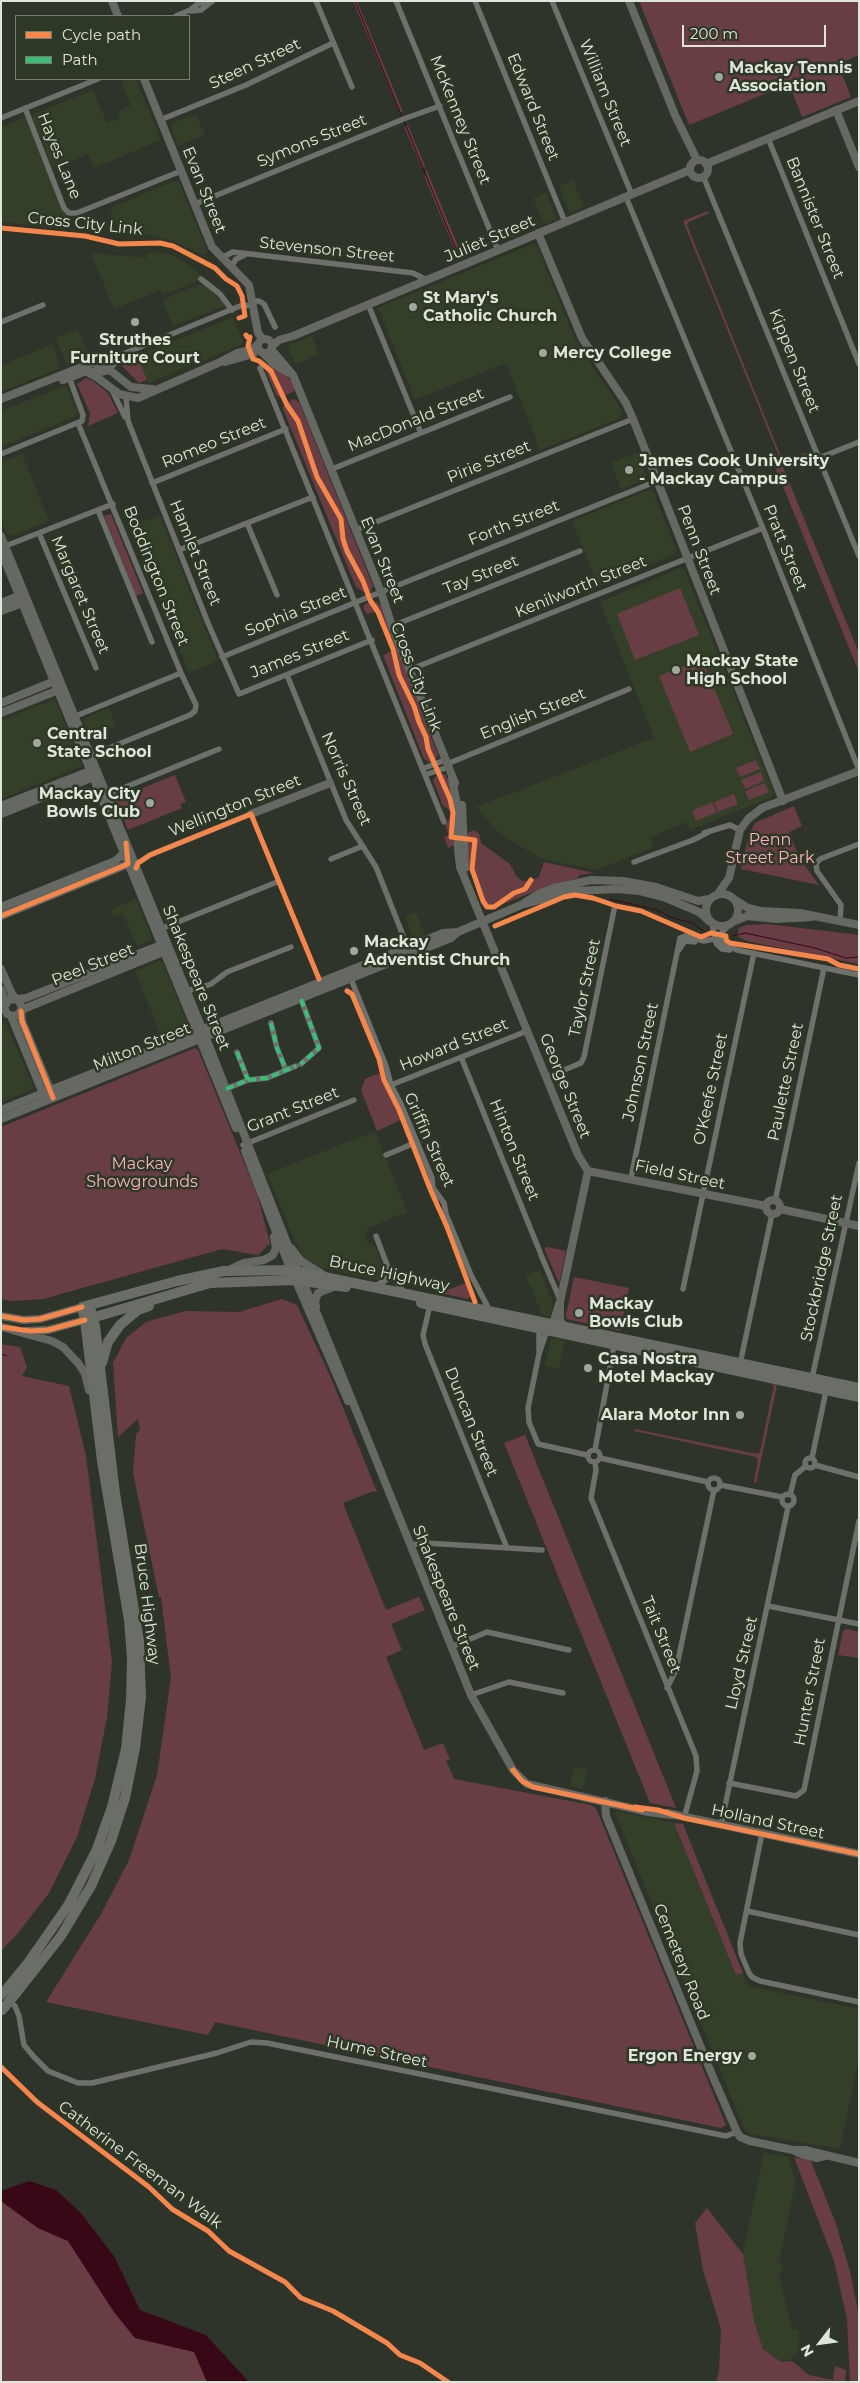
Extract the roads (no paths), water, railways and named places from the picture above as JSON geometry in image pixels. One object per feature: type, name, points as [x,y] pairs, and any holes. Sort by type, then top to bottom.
[{"type":"highway","name":"Bruce Highway","points":[[1,1994],[14,1989],[61,1936],[91,1886],[111,1841],[125,1798],[135,1748],[140,1697],[140,1641],[115,1493],[101,1379],[86,1306],[177,1281],[224,1271],[325,1276],[491,1311],[545,1328],[564,1326],[739,1367],[826,1391],[859,1397]]},
{"type":"highway","name":"Bruce Highway","points":[[89,1318],[210,1283],[297,1276],[430,1305],[545,1328],[559,1329],[596,1337],[612,1344],[812,1378],[859,1388]]},
{"type":"highway","points":[[101,1379],[103,1358],[108,1342],[129,1316],[151,1305],[232,1282]]},
{"type":"highway","name":"Bruce Highway","points":[[1,2010],[28,1963],[70,1904],[97,1849],[112,1807],[126,1749],[132,1658],[129,1620],[102,1461],[89,1318]]},
{"type":"street","points":[[112,1],[118,15]]},
{"type":"street","points":[[179,15],[187,12],[199,3],[212,1]]},
{"type":"street","points":[[316,1],[352,88]]},
{"type":"street","name":"McKenney Street","points":[[396,1],[498,250]]},
{"type":"street","name":"Edward Street","points":[[476,1],[565,222]]},
{"type":"street","name":"William Street","points":[[552,1],[629,196]]},
{"type":"street","points":[[629,1],[675,115],[697,160],[706,164],[859,101]]},
{"type":"street","name":"Steen Street","points":[[160,120],[246,86],[333,44]]},
{"type":"street","points":[[1,118],[95,80]]},
{"type":"street","name":"Evan Street","points":[[144,80],[212,247],[249,285],[253,307],[253,331],[260,341],[259,350],[295,380]]},
{"type":"street","name":"Symons Street","points":[[194,204],[399,120],[440,106]]},
{"type":"street","name":"Hayes Lane","points":[[25,108],[64,208],[69,213],[76,213],[181,171]]},
{"type":"street","points":[[836,110],[859,167]]},
{"type":"street","name":"Bannister Street","points":[[768,138],[859,364]]},
{"type":"street","points":[[697,160],[693,163],[690,170],[695,176],[703,176],[708,169],[706,164]]},
{"type":"street","name":"Juliet Street","points":[[218,363],[263,353],[278,341],[690,170]]},
{"type":"street","name":"Kippen Street","points":[[703,176],[859,556]]},
{"type":"street","name":"Pratt Street","points":[[629,196],[859,771]]},
{"type":"street","name":"Penn Street","points":[[538,233],[582,338],[626,403],[633,419],[780,803]]},
{"type":"street","name":"Stevenson Street","points":[[221,258],[231,252],[414,273],[427,280]]},
{"type":"street","name":"Stevenson Street","points":[[231,267],[235,259],[245,255]]},
{"type":"street","name":"Stevenson Street","points":[[406,272],[412,275],[414,285]]},
{"type":"street","points":[[201,279],[235,309]]},
{"type":"street","name":"Evan Street","points":[[253,307],[259,301],[264,304],[275,327]]},
{"type":"street","points":[[368,304],[421,433]]},
{"type":"street","points":[[1,322],[43,305]]},
{"type":"street","points":[[1,405],[68,375],[86,364],[95,364],[123,354],[235,309],[253,307]]},
{"type":"street","name":"Juliet Street","points":[[126,397],[141,397],[154,389],[218,363],[237,353],[251,350],[260,341],[300,332]]},
{"type":"street","name":"Evan Street","points":[[260,341],[270,340],[275,355],[289,367],[295,380],[381,592],[392,626],[446,763],[452,779],[462,824]]},
{"type":"street","points":[[1,399],[68,375],[111,371],[123,354]]},
{"type":"street","name":"Juliet Street","points":[[95,364],[111,371],[132,388],[154,389]]},
{"type":"street","points":[[260,368],[372,640],[444,822]]},
{"type":"street","points":[[111,371],[125,390],[126,397]]},
{"type":"street","points":[[87,372],[100,379],[112,390],[126,397]]},
{"type":"street","name":"Boddington Street","points":[[68,375],[83,415],[80,422],[180,673],[196,705],[195,711],[88,756]]},
{"type":"street","name":"Hamlet Street","points":[[112,390],[128,421],[222,657],[239,694]]},
{"type":"street","name":"Hamlet Street","points":[[126,397],[128,421]]},
{"type":"street","name":"MacDonald Street","points":[[332,469],[510,397]]},
{"type":"street","name":"Pirie Street","points":[[356,530],[633,419]]},
{"type":"street","points":[[1,454],[80,422]]},
{"type":"street","name":"Romeo Street","points":[[152,483],[286,429]]},
{"type":"street","points":[[818,458],[859,442]]},
{"type":"street","name":"Forth Street","points":[[381,592],[657,481]]},
{"type":"street","points":[[180,550],[313,497]]},
{"type":"street","points":[[3,548],[113,504]]},
{"type":"street","name":"Boddington Street","points":[[98,510],[152,642]]},
{"type":"street","points":[[247,523],[277,595]]},
{"type":"street","name":"Kenilworth Street","points":[[409,670],[763,528]]},
{"type":"street","name":"Margaret Street","points":[[39,533],[96,668]]},
{"type":"street","name":"Shakespeare Street","points":[[1,536],[3,548],[104,796],[124,853],[130,861]]},
{"type":"street","name":"Tay Street","points":[[392,626],[580,551]]},
{"type":"street","name":"Sophia Street","points":[[222,657],[381,592]]},
{"type":"street","points":[[1,612],[7,603],[23,598]]},
{"type":"street","name":"James Street","points":[[239,694],[372,640]]},
{"type":"street","points":[[72,717],[180,673]]},
{"type":"street","name":"Norris Street","points":[[287,675],[346,820],[376,867],[409,951]]},
{"type":"street","points":[[1,703],[57,680]]},
{"type":"street","points":[[43,686],[47,694]]},
{"type":"street","points":[[1,713],[60,689]]},
{"type":"street","name":"English Street","points":[[446,763],[630,689]]},
{"type":"street","points":[[104,796],[219,749]]},
{"type":"street","points":[[422,769],[446,763]]},
{"type":"street","points":[[425,775],[446,763]]},
{"type":"street","points":[[859,771],[780,803],[764,812],[756,813],[740,830],[729,878],[717,895],[710,900],[706,910],[717,941],[723,949],[754,953],[859,975]]},
{"type":"street","points":[[1,814],[94,773]]},
{"type":"street","points":[[1,806],[82,778]]},
{"type":"street","name":"Wellington Street","points":[[1,907],[117,864],[150,855],[330,783]]},
{"type":"street","name":"George Street","points":[[462,824],[459,858],[580,1160],[588,1171]]},
{"type":"street","points":[[634,862],[730,825],[740,830]]},
{"type":"street","name":"Shakespeare Street","points":[[117,830],[126,843],[130,861],[284,1238],[333,1370],[364,1432]]},
{"type":"street","points":[[840,921],[841,905],[817,871],[816,864],[820,859],[859,844]]},
{"type":"street","points":[[330,859],[363,846]]},
{"type":"street","name":"Wellington Street","points":[[1,916],[117,864],[124,853]]},
{"type":"street","name":"Wellington Street","points":[[134,871],[138,863],[150,855]]},
{"type":"street","points":[[729,878],[738,913],[735,921]]},
{"type":"street","name":"Milton Street","points":[[521,905],[538,894],[560,886],[607,880],[643,884],[698,901],[710,900]]},
{"type":"street","points":[[158,930],[276,882]]},
{"type":"street","name":"Milton Street","points":[[1,1110],[48,1095],[409,951],[451,938],[458,932],[521,905],[575,891],[607,888],[638,891],[661,896],[688,907],[710,922]]},
{"type":"street","points":[[717,895],[733,899],[748,908],[761,911],[800,912],[816,917],[859,924]]},
{"type":"street","name":"Taylor Street","points":[[547,1077],[581,1063],[584,1057],[614,910]]},
{"type":"street","points":[[717,941],[721,933],[728,926],[747,916],[776,919],[816,917]]},
{"type":"street","points":[[710,922],[718,926],[728,926]]},
{"type":"street","name":"Johnson Street","points":[[631,1178],[678,952],[677,942],[682,936],[704,941],[717,941]]},
{"type":"street","name":"Shakespeare Street","points":[[163,945],[184,987],[201,1034],[226,1089],[263,1201],[297,1276],[318,1316],[451,1648],[471,1695],[513,1770]]},
{"type":"street","name":"Peel Street","points":[[21,1011],[152,952],[163,945]]},
{"type":"street","points":[[184,987],[188,990],[211,984],[227,972],[291,947]]},
{"type":"street","name":"Peel Street","points":[[17,1000],[152,952]]},
{"type":"street","name":"O'Keefe Street","points":[[682,1289],[704,1194],[754,953]]},
{"type":"street","name":"Paulette Street","points":[[775,1201],[824,968]]},
{"type":"street","points":[[1,969],[12,994],[17,1000],[22,1021],[48,1095]]},
{"type":"street","name":"Milton Street","points":[[201,1034],[301,999],[349,976]]},
{"type":"street","name":"Griffin Street","points":[[349,976],[386,1066],[391,1085],[432,1178],[433,1188],[444,1204],[480,1293],[491,1311]]},
{"type":"street","points":[[189,1000],[197,989]]},
{"type":"street","points":[[1,990],[7,1016],[48,1095]]},
{"type":"street","points":[[226,1089],[248,1080],[267,1078],[298,1065],[319,1048],[301,999]]},
{"type":"street","points":[[4,1005],[9,1000],[17,1000]]},
{"type":"street","points":[[7,1016],[17,1015],[21,1011]]},
{"type":"street","points":[[271,1023],[277,1048],[286,1070]]},
{"type":"street","name":"Howard Street","points":[[391,1085],[527,1031]]},
{"type":"street","points":[[237,1052],[248,1080]]},
{"type":"street","name":"Hinton Street","points":[[461,1057],[560,1302]]},
{"type":"street","name":"Milton Street","points":[[1,1119],[48,1095]]},
{"type":"street","name":"Grant Street","points":[[245,1144],[354,1100]]},
{"type":"street","points":[[386,1156],[417,1142]]},
{"type":"street","name":"Stockbridge Street","points":[[812,1378],[859,1163]]},
{"type":"street","points":[[564,1326],[560,1320],[560,1302],[588,1171]]},
{"type":"street","name":"Field Street","points":[[588,1171],[766,1206]]},
{"type":"street","points":[[224,1271],[264,1260],[273,1255],[276,1248],[275,1239],[263,1201]]},
{"type":"street","points":[[770,1201],[775,1201],[779,1204],[780,1209],[777,1213],[772,1214],[767,1211],[766,1206],[770,1201]]},
{"type":"street","points":[[780,1209],[859,1226]]},
{"type":"street","points":[[739,1367],[772,1214]]},
{"type":"street","points":[[376,1236],[398,1288],[407,1294]]},
{"type":"street","points":[[284,1238],[301,1261],[325,1276]]},
{"type":"street","points":[[374,1286],[384,1283],[389,1270]]},
{"type":"street","points":[[318,1316],[316,1301],[318,1293],[337,1286]]},
{"type":"street","points":[[472,1307],[480,1301],[480,1293]]},
{"type":"street","points":[[560,1302],[545,1328],[528,1408],[528,1422],[535,1439],[543,1447],[587,1455]]},
{"type":"street","name":"Duncan Street","points":[[430,1305],[423,1335],[425,1344],[507,1548]]},
{"type":"street","points":[[1,1316],[24,1320],[40,1319],[86,1306]]},
{"type":"street","points":[[12,1330],[48,1330],[89,1318]]},
{"type":"street","points":[[1,1327],[57,1344],[72,1355],[79,1364],[88,1383],[102,1461]]},
{"type":"street","points":[[539,1354],[539,1333],[545,1328]]},
{"type":"street","points":[[595,1450],[612,1344]]},
{"type":"street","points":[[815,1465],[812,1458],[826,1391]]},
{"type":"street","points":[[587,1455],[590,1450],[595,1450]]},
{"type":"street","points":[[595,1450],[599,1453],[597,1460]]},
{"type":"street","points":[[587,1455],[590,1461],[597,1460],[708,1482],[715,1478],[720,1485],[782,1497],[790,1494]]},
{"type":"street","points":[[782,1497],[783,1504],[788,1507],[794,1501],[790,1494],[795,1475],[806,1466],[807,1460],[812,1458]]},
{"type":"street","name":"Tait Street","points":[[597,1460],[591,1498],[698,1763],[684,1818]]},
{"type":"street","points":[[806,1466],[811,1468],[815,1465],[859,1477]]},
{"type":"street","points":[[708,1482],[709,1488],[714,1490]]},
{"type":"street","points":[[667,1688],[676,1670],[714,1490],[720,1485]]},
{"type":"street","name":"Lloyd Street","points":[[721,1825],[788,1507]]},
{"type":"street","name":"Hunter Street","points":[[729,1783],[796,1796],[804,1790],[859,1522]]},
{"type":"street","points":[[410,1546],[421,1543],[542,1550]]},
{"type":"street","points":[[768,1606],[859,1624]]},
{"type":"street","points":[[451,1648],[487,1632],[569,1650]]},
{"type":"street","points":[[471,1695],[509,1682],[564,1693]]},
{"type":"street","name":"Holland Street","points":[[513,1770],[522,1781],[533,1787],[859,1854]]},
{"type":"street","name":"Cemetery Road","points":[[605,1801],[606,1816],[737,2132]]},
{"type":"street","points":[[762,1833],[740,1949],[752,1977],[760,1981],[859,2002]]},
{"type":"street","points":[[747,1911],[859,1935]]},
{"type":"street","name":"Hume Street","points":[[1,1994],[16,2006],[24,2045],[34,2057],[48,2071],[78,2083],[92,2083],[130,2074],[217,2053],[251,2042],[726,2136],[737,2132]]},
{"type":"street","points":[[737,2132],[744,2140],[793,2150],[812,2157],[825,2156],[859,2163]]},
{"type":"waterway","points":[[355,1],[402,117]]},
{"type":"waterway","points":[[404,121],[460,259]]},
{"type":"waterway","points":[[610,899],[657,910],[670,917],[692,923],[708,934]]},
{"type":"waterway","points":[[733,936],[745,933],[815,948],[846,958],[859,957]]},
{"type":"waterway","points":[[1,1354],[7,1356]]},
{"type":"place","name":"Mackay Tennis Association","points":[[719,77]]},
{"type":"place","name":"St Mary's Catholic Church","points":[[413,307]]},
{"type":"place","name":"Struthes Furniture Court","points":[[135,322]]},
{"type":"place","name":"Mercy College","points":[[543,353]]},
{"type":"place","name":"James Cook University - Mackay Campus","points":[[629,470]]},
{"type":"place","name":"Mackay State High School","points":[[676,670]]},
{"type":"place","name":"Central State School","points":[[37,743]]},
{"type":"place","name":"Mackay City Bowls Club","points":[[150,803]]},
{"type":"place","name":"Mackay Adventist Church","points":[[354,951]]},
{"type":"place","name":"Mackay Bowls Club","points":[[579,1313]]},
{"type":"place","name":"Casa Nostra Motel Mackay","points":[[588,1368]]},
{"type":"place","name":"Alara Motor Inn","points":[[740,1415]]},
{"type":"place","name":"Ergon Energy","points":[[752,2056]]},
{"type":"park label","name":"Penn Street Park","points":[[770,849]]},
{"type":"park label","name":"Mackay Showgrounds","points":[[142,1173]]}]
